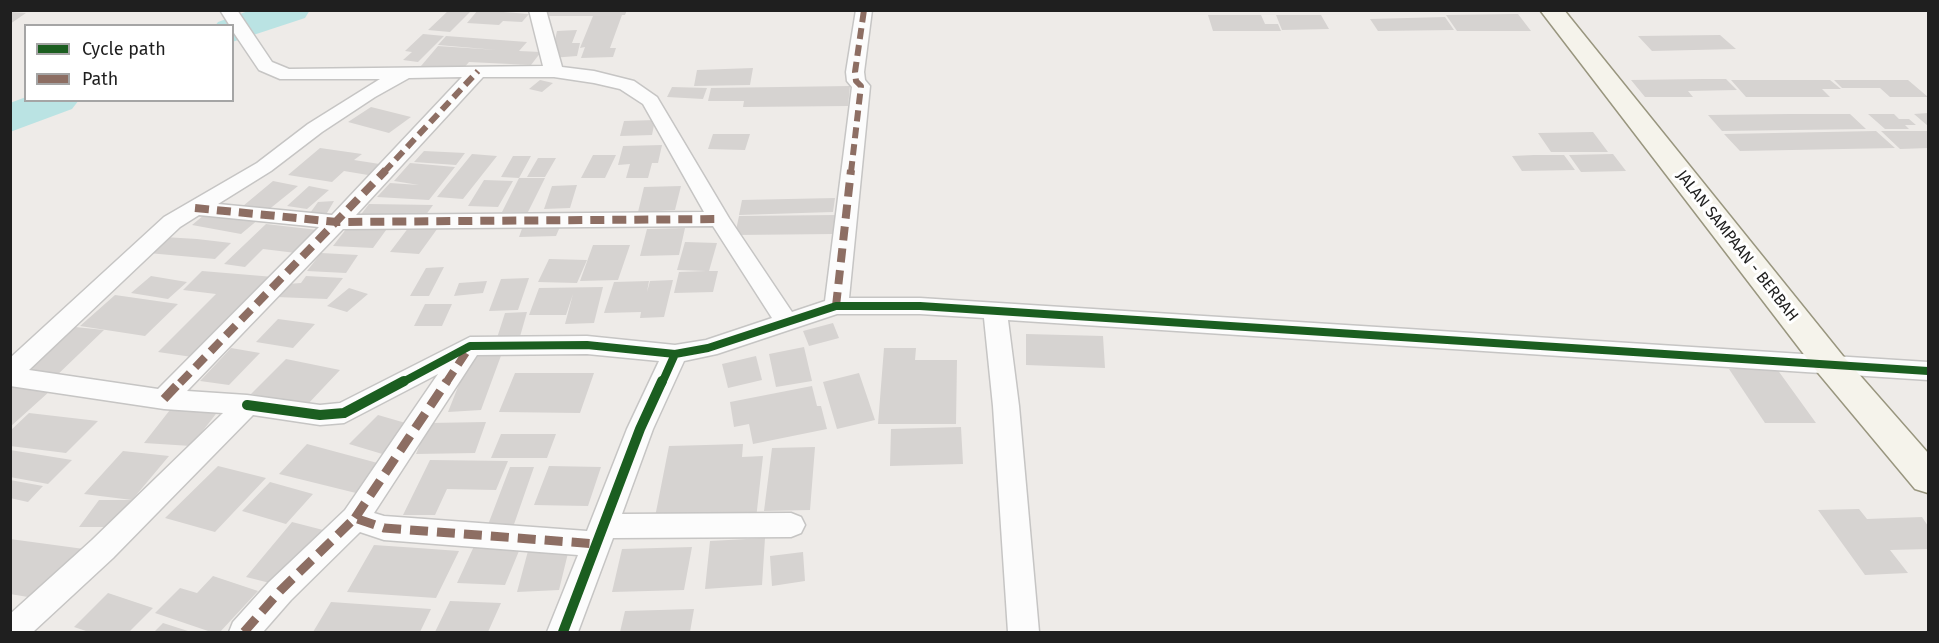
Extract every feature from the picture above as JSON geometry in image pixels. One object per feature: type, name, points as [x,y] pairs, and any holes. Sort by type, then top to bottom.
[{"type":"main road","name":"JALAN SAMPAAN - BERBAH","points":[[1551,10],[1831,365],[1929,477]]},
{"type":"street","points":[[228,10],[265,66],[286,75],[478,71],[554,72],[594,77],[627,85],[650,101],[719,219],[786,321]]},
{"type":"street","points":[[537,10],[554,72]]},
{"type":"street","points":[[836,306],[861,86],[856,81],[855,72],[864,10]]},
{"type":"street","points":[[164,399],[338,222],[478,71]]},
{"type":"street","points":[[10,375],[172,222],[264,167],[315,128],[368,93],[404,73]]},
{"type":"street","points":[[195,208],[338,222],[719,219]]},
{"type":"street","points":[[10,375],[164,399],[247,405],[320,415],[344,413],[470,346],[587,345],[675,354],[708,348],[836,306],[920,306],[1929,371]]},
{"type":"street","points":[[995,312],[1006,405],[1023,633]]},
{"type":"street","points":[[244,633],[280,591],[355,518],[470,346]]},
{"type":"street","points":[[563,633],[640,429],[675,354]]},
{"type":"street","points":[[12,633],[112,541],[247,405]]},
{"type":"street","points":[[355,518],[384,528],[471,537],[600,535],[791,525]]},
{"type":"building","points":[[449,10],[472,10],[450,32],[428,30]]},
{"type":"building","points":[[478,10],[529,14],[522,22],[503,21],[499,25],[467,23]]},
{"type":"building","points":[[545,10],[627,10],[625,15],[622,15],[610,48],[616,48],[613,57],[581,58],[585,47],[580,48],[593,16],[542,16]]},
{"type":"building","points":[[10,12],[26,13],[10,24]]},
{"type":"building","points":[[1518,14],[1531,31],[1457,31],[1446,15]]},
{"type":"building","points":[[1208,15],[1261,15],[1265,24],[1278,24],[1281,31],[1213,31]]},
{"type":"building","points":[[1276,15],[1321,15],[1329,29],[1282,30]]},
{"type":"building","points":[[1445,17],[1454,30],[1378,31],[1370,19]]},
{"type":"building","points":[[577,30],[572,43],[580,43],[577,56],[551,58],[557,31]]},
{"type":"building","points":[[423,34],[444,36],[418,62],[403,60],[412,52],[405,51]]},
{"type":"building","points":[[1720,35],[1736,49],[1652,51],[1638,36]]},
{"type":"building","points":[[446,36],[527,42],[519,51],[541,52],[531,65],[469,62],[463,69],[421,66],[438,46],[497,50],[438,45]]},
{"type":"building","points":[[753,68],[750,85],[694,86],[697,70]]},
{"type":"building","points":[[1726,79],[1737,90],[1688,91],[1693,97],[1645,97],[1631,80]]},
{"type":"building","points":[[540,80],[553,83],[542,92],[529,89]]},
{"type":"building","points":[[1731,80],[1830,80],[1841,89],[1822,89],[1830,97],[1746,97]]},
{"type":"building","points":[[1834,80],[1908,80],[1928,97],[1890,97],[1880,88],[1842,88]]},
{"type":"building","points":[[850,86],[848,106],[743,107],[744,101],[708,101],[711,88]]},
{"type":"building","points":[[672,87],[707,88],[703,99],[667,97]]},
{"type":"building","points":[[371,107],[411,117],[389,133],[348,122]]},
{"type":"building","points":[[1928,113],[1928,126],[1914,114]]},
{"type":"building","points":[[1850,114],[1866,129],[1722,131],[1708,115]]},
{"type":"building","points":[[1868,114],[1894,114],[1899,119],[1909,119],[1916,125],[1905,125],[1909,129],[1885,129]]},
{"type":"building","points":[[655,120],[652,135],[620,136],[624,121]]},
{"type":"building","points":[[1876,131],[1895,148],[1740,151],[1724,134]]},
{"type":"building","points":[[1881,131],[1928,131],[1928,148],[1900,149]]},
{"type":"building","points":[[1593,132],[1608,152],[1551,152],[1538,133]]},
{"type":"building","points":[[713,134],[750,134],[745,150],[708,149]]},
{"type":"building","points":[[662,145],[658,163],[652,163],[648,178],[626,178],[630,164],[618,165],[623,146]]},
{"type":"building","points":[[320,148],[362,154],[354,160],[386,165],[374,176],[344,171],[332,182],[288,175]]},
{"type":"building","points":[[424,151],[465,153],[456,165],[414,162]]},
{"type":"building","points":[[472,154],[497,156],[463,199],[437,197]]},
{"type":"building","points":[[1613,154],[1626,171],[1581,172],[1569,155]]},
{"type":"building","points":[[593,155],[616,155],[605,178],[581,178]]},
{"type":"building","points":[[1564,155],[1575,170],[1522,171],[1512,156]]},
{"type":"building","points":[[513,156],[531,156],[519,178],[501,177]]},
{"type":"building","points":[[538,158],[556,158],[545,177],[527,177]]},
{"type":"building","points":[[410,163],[455,167],[429,200],[377,197],[390,183],[419,185],[394,181]]},
{"type":"building","points":[[519,178],[545,178],[528,212],[502,212]]},
{"type":"building","points":[[484,180],[513,181],[498,207],[468,206]]},
{"type":"building","points":[[273,181],[298,186],[267,211],[243,206]]},
{"type":"building","points":[[577,185],[570,208],[544,209],[552,186]]},
{"type":"building","points":[[309,186],[329,190],[307,209],[287,206]]},
{"type":"building","points":[[681,186],[675,210],[638,212],[644,187]]},
{"type":"building","points":[[835,198],[833,212],[739,215],[742,200]]},
{"type":"building","points":[[334,201],[327,213],[310,213],[318,202]]},
{"type":"building","points":[[369,204],[433,205],[423,219],[359,217]]},
{"type":"building","points":[[210,210],[259,219],[241,234],[192,225]]},
{"type":"building","points":[[836,215],[834,234],[735,235],[739,216]]},
{"type":"building","points":[[562,222],[556,236],[519,237],[524,223]]},
{"type":"building","points":[[412,223],[440,225],[419,254],[390,252]]},
{"type":"building","points":[[266,224],[318,230],[296,253],[263,249],[245,267],[224,264]]},
{"type":"building","points":[[350,224],[389,226],[373,248],[333,246]]},
{"type":"building","points":[[685,228],[679,255],[640,256],[647,229]]},
{"type":"building","points":[[164,237],[231,243],[215,259],[148,253]]},
{"type":"building","points":[[685,242],[717,243],[709,271],[718,271],[713,292],[674,293],[679,272],[706,271],[677,270]]},
{"type":"building","points":[[593,245],[630,245],[618,280],[580,281]]},
{"type":"building","points":[[321,253],[358,255],[346,273],[307,271]]},
{"type":"building","points":[[549,259],[587,260],[577,283],[538,282]]},
{"type":"building","points":[[444,267],[429,296],[410,296],[426,268]]},
{"type":"building","points":[[202,271],[274,277],[199,358],[158,352],[216,294],[183,290]]},
{"type":"building","points":[[151,276],[187,282],[168,299],[131,293]]},
{"type":"building","points":[[306,276],[343,278],[327,299],[276,297],[287,284],[301,283]]},
{"type":"building","points":[[529,278],[518,310],[489,311],[501,279]]},
{"type":"building","points":[[673,280],[664,317],[640,318],[641,312],[604,313],[614,282],[649,281],[647,292],[650,281]]},
{"type":"building","points":[[487,281],[483,293],[454,296],[459,283]]},
{"type":"building","points":[[603,287],[594,323],[565,324],[573,294],[566,315],[529,315],[539,288]]},
{"type":"building","points":[[349,288],[368,294],[347,312],[327,306]]},
{"type":"building","points":[[115,295],[178,304],[145,336],[80,326]]},
{"type":"building","points":[[425,304],[452,304],[442,326],[414,326]]},
{"type":"building","points":[[527,312],[519,340],[496,341],[505,313]]},
{"type":"building","points":[[278,319],[315,324],[293,348],[256,342]]},
{"type":"building","points":[[833,323],[839,338],[809,346],[803,331]]},
{"type":"building","points":[[75,327],[104,330],[53,379],[23,375]]},
{"type":"building","points":[[1026,334],[1103,336],[1105,368],[1026,365]]},
{"type":"building","points":[[804,347],[812,381],[776,387],[769,354]]},
{"type":"building","points":[[231,348],[260,353],[229,385],[200,381]]},
{"type":"building","points":[[884,348],[916,348],[915,360],[957,360],[956,424],[878,424]]},
{"type":"building","points":[[502,353],[481,410],[448,412],[471,354]]},
{"type":"building","points":[[756,356],[762,380],[728,388],[722,364]]},
{"type":"building","points":[[286,359],[340,370],[307,405],[251,394]]},
{"type":"building","points":[[1729,369],[1777,369],[1816,423],[1765,423]]},
{"type":"building","points":[[515,373],[594,373],[580,413],[499,412]]},
{"type":"building","points":[[859,373],[875,420],[837,429],[823,382]]},
{"type":"building","points":[[10,385],[50,391],[10,427]]},
{"type":"building","points":[[812,386],[817,406],[821,406],[827,429],[753,444],[749,424],[734,427],[730,402]]},
{"type":"building","points":[[173,406],[219,410],[191,446],[144,443]]},
{"type":"building","points":[[29,413],[98,421],[66,453],[10,446],[10,431]]},
{"type":"building","points":[[378,415],[416,426],[389,456],[349,444]]},
{"type":"building","points":[[486,422],[475,453],[416,454],[429,423]]},
{"type":"building","points":[[961,427],[963,464],[890,466],[891,429]]},
{"type":"building","points":[[501,434],[556,434],[547,458],[491,458]]},
{"type":"building","points":[[307,444],[385,465],[360,494],[279,474]]},
{"type":"building","points":[[743,444],[742,457],[763,456],[756,519],[654,522],[669,446]]},
{"type":"building","points":[[815,447],[810,510],[764,511],[772,448]]},
{"type":"building","points":[[10,450],[72,460],[48,484],[10,477]]},
{"type":"building","points":[[123,451],[169,456],[132,500],[84,494]]},
{"type":"building","points":[[430,460],[508,461],[496,490],[447,489],[435,515],[403,515]]},
{"type":"building","points":[[218,466],[266,478],[215,532],[165,518]]},
{"type":"building","points":[[549,466],[601,467],[588,506],[534,505]]},
{"type":"building","points":[[510,467],[534,467],[512,530],[486,530]]},
{"type":"building","points":[[10,480],[43,486],[28,502],[10,498]]},
{"type":"building","points":[[270,482],[313,494],[286,524],[242,511]]},
{"type":"building","points":[[99,500],[132,500],[112,527],[79,527]]},
{"type":"building","points":[[1859,509],[1867,519],[1922,517],[1928,526],[1928,549],[1890,550],[1908,573],[1865,575],[1818,510]]},
{"type":"building","points":[[292,522],[327,531],[282,586],[246,577]]},
{"type":"building","points":[[765,538],[762,585],[705,589],[710,541]]},
{"type":"building","points":[[10,539],[84,549],[40,599],[10,594]]},
{"type":"building","points":[[475,544],[521,546],[505,585],[457,583]]},
{"type":"building","points":[[374,545],[459,551],[436,598],[347,592]]},
{"type":"building","points":[[692,547],[684,590],[612,592],[622,549]]},
{"type":"building","points":[[569,549],[559,590],[517,592],[528,551]]},
{"type":"building","points":[[803,552],[805,581],[772,586],[770,556]]},
{"type":"building","points":[[213,576],[258,591],[220,632],[211,632],[155,613],[180,588],[197,593]]},
{"type":"building","points":[[108,593],[153,608],[129,632],[89,632],[74,627]]},
{"type":"building","points":[[450,601],[501,603],[488,632],[435,632]]},
{"type":"building","points":[[331,602],[431,609],[420,632],[313,632]]},
{"type":"building","points":[[694,609],[690,632],[620,632],[625,611]]},
{"type":"building","points":[[163,623],[191,632],[154,632]]},
{"type":"waterway","points":[[234,29],[291,10]]},
{"type":"waterway","points":[[10,119],[52,102]]},
{"type":"marked path","points":[[836,306],[861,86],[856,81],[855,72],[864,10]]},
{"type":"marked path","points":[[164,399],[337,222],[478,71]]},
{"type":"marked path","points":[[195,208],[337,222],[719,219]]},
{"type":"marked path","points":[[355,518],[467,351]]},
{"type":"marked path","points":[[244,632],[280,591],[355,518],[384,528],[597,544]]},
{"type":"cycle path","points":[[675,354],[708,348],[836,306],[920,306],[1928,371]]},
{"type":"cycle path","points":[[247,405],[320,415],[344,413],[470,346],[587,345],[675,354],[640,429],[563,632]]}]
